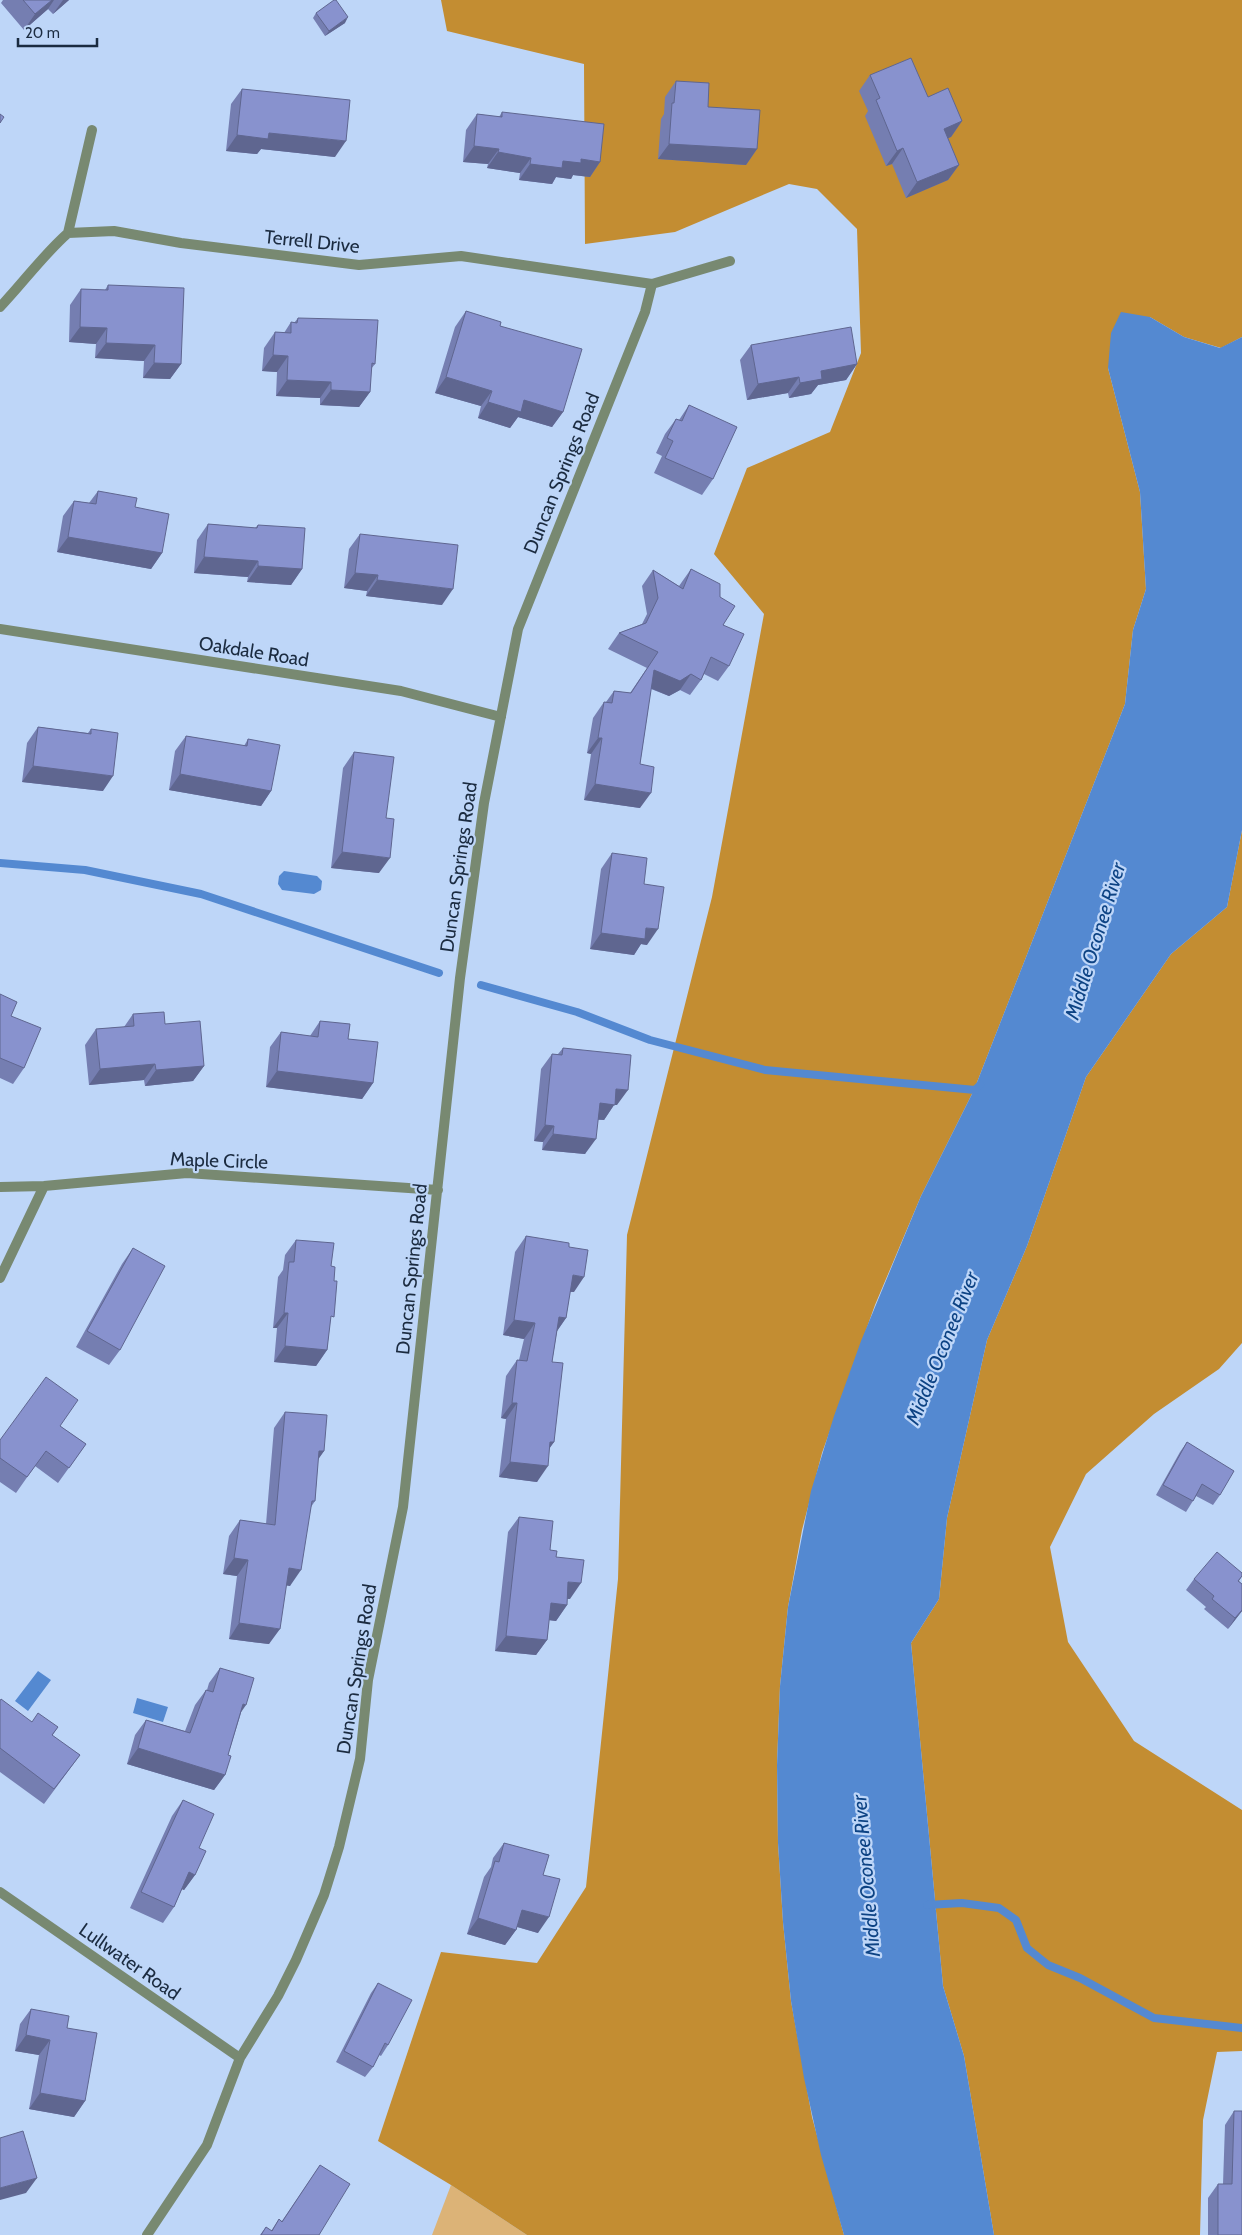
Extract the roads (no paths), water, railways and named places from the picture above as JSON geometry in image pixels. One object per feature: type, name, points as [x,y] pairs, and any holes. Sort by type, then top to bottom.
[{"type":"street","points":[[0,307],[30,276],[49,250],[68,233],[92,130]]},
{"type":"street","name":"Terrell Drive","points":[[68,233],[114,232],[181,243],[359,265],[461,256],[652,284]]},
{"type":"street","points":[[652,284],[730,262]]},
{"type":"street","name":"Duncan Springs Road","points":[[147,2235],[207,2146],[240,2058],[282,1989],[324,1895],[340,1847],[360,1759],[368,1680],[403,1507],[460,978],[484,803],[518,629],[645,312],[652,284]]},
{"type":"street","name":"Oakdale Road","points":[[0,629],[401,691],[501,716]]},
{"type":"street","name":"Maple Circle","points":[[0,1187],[44,1186],[187,1173],[438,1190]]},
{"type":"street","points":[[0,1278],[44,1186]]},
{"type":"street","name":"Lullwater Road","points":[[0,1892],[240,2058]]},
{"type":"water","name":"Middle Oconee River","points":[[1121,312],[1150,317],[1184,337],[1220,348],[1242,337],[1242,830],[1227,907],[1171,954],[1086,1077],[1027,1246],[987,1340],[947,1518],[939,1599],[911,1643],[943,1986],[964,2056],[994,2235],[844,2235],[821,2155],[804,2078],[791,2001],[783,1922],[778,1843],[777,1765],[780,1686],[788,1607],[811,1491],[834,1416],[861,1341],[921,1196],[974,1090],[1125,704],[1133,630],[1146,589],[1140,492],[1108,368],[1111,333]]},
{"type":"water","points":[[284,871],[317,876],[322,881],[321,890],[314,894],[282,890],[278,884],[279,876]]},
{"type":"water","points":[[38,1671],[51,1680],[28,1711],[15,1701]]},
{"type":"water","points":[[137,1698],[168,1707],[163,1722],[133,1713]]},
{"type":"waterway","points":[[0,863],[85,870],[201,894],[439,973]]},
{"type":"waterway","points":[[481,985],[577,1012],[650,1040],[765,1070],[975,1090],[980,1085]]},
{"type":"waterway","points":[[927,1905],[962,1903],[999,1908],[1016,1920],[1027,1948],[1048,1965],[1080,1978],[1154,2018],[1242,2028]]}]
